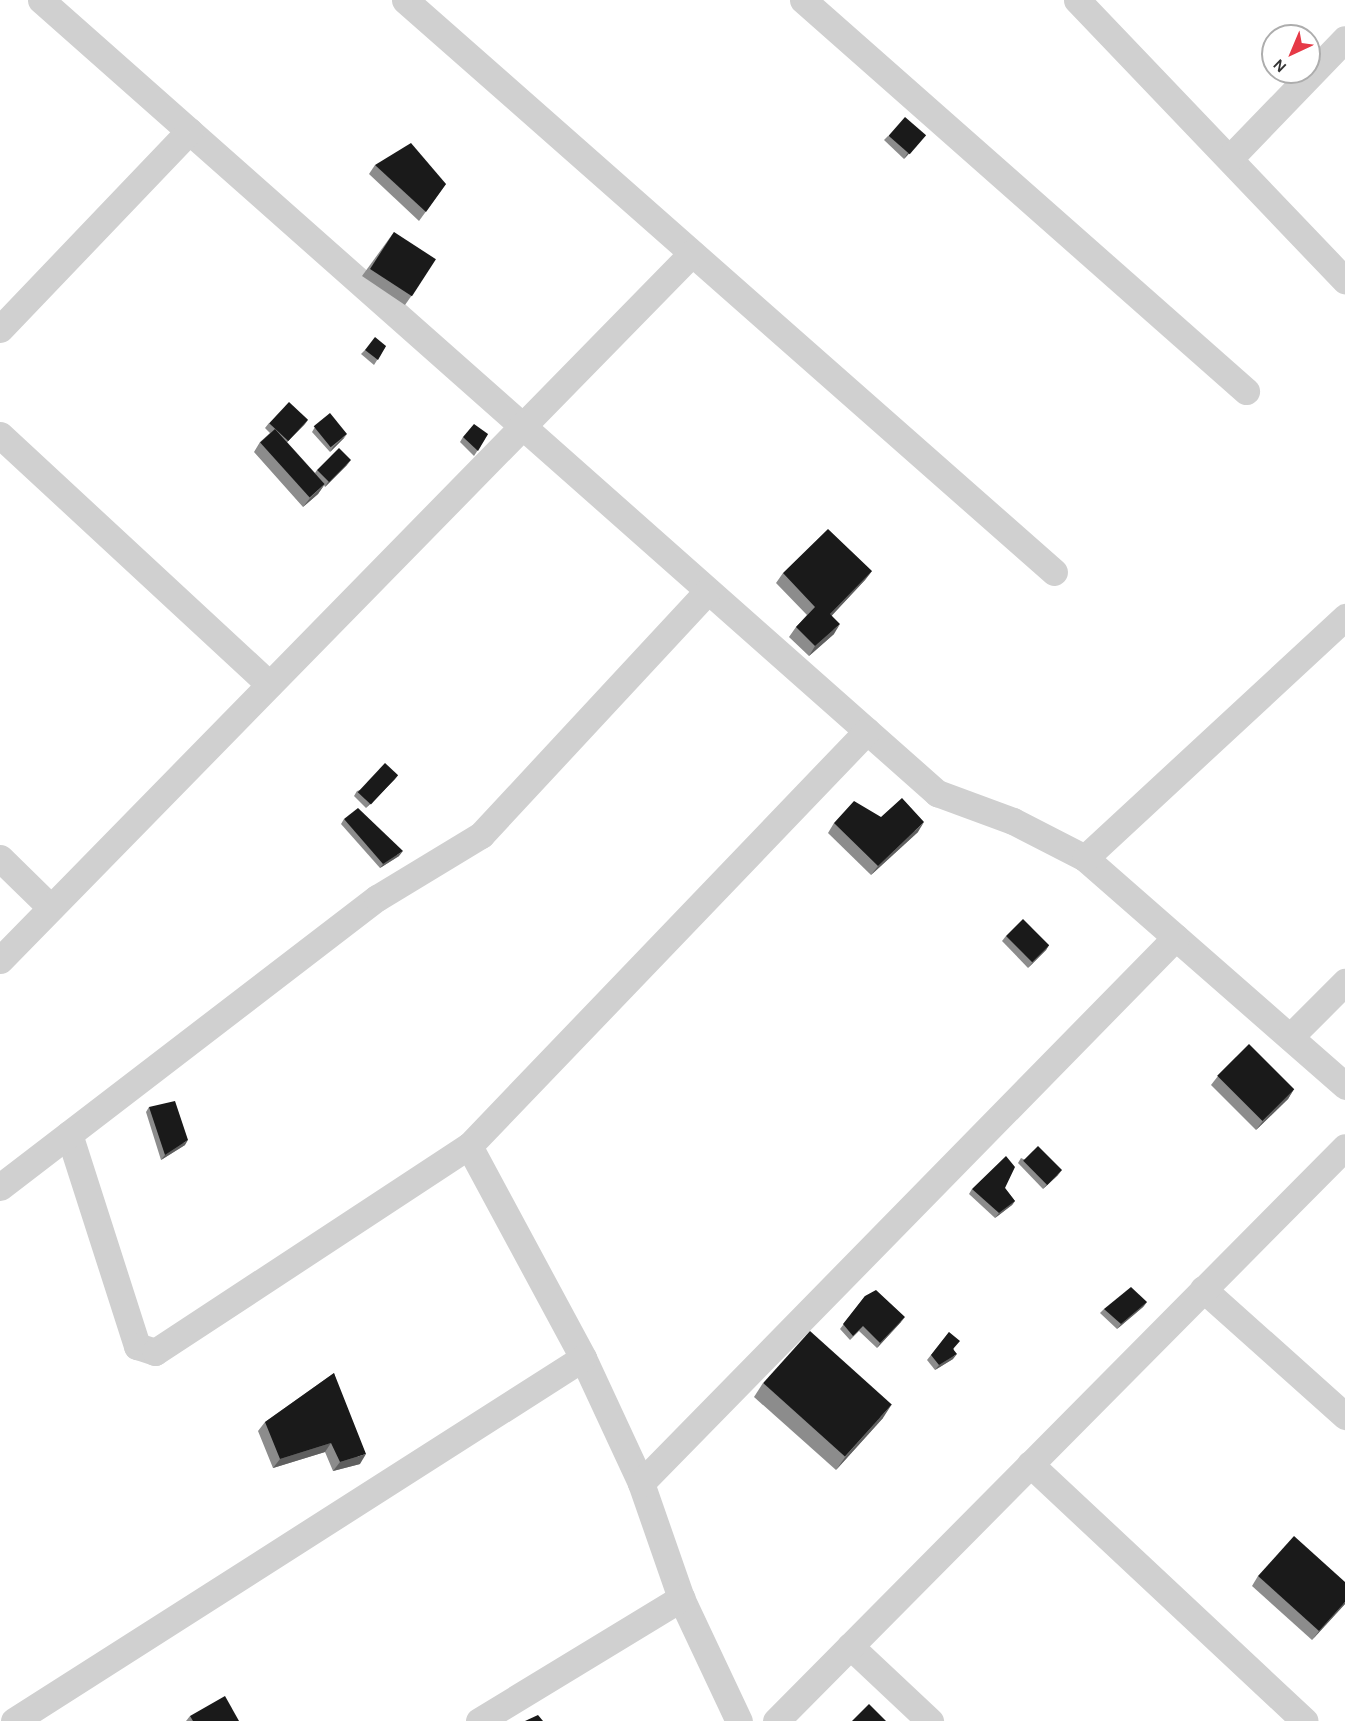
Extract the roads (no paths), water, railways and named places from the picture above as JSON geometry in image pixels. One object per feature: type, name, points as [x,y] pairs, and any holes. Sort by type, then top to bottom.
[{"type":"street","points":[[41,0],[937,793],[1013,820],[1085,858],[1345,1086]]},
{"type":"street","points":[[405,0],[1054,572]]},
{"type":"street","points":[[803,0],[1246,391]]},
{"type":"street","points":[[1077,0],[1345,280]]},
{"type":"street","points":[[1230,158],[1345,39]]},
{"type":"street","points":[[0,329],[189,131]]},
{"type":"street","points":[[0,960],[521,425],[692,253]]},
{"type":"street","points":[[0,435],[269,684]]},
{"type":"street","points":[[0,1187],[377,898],[480,835],[708,591]]},
{"type":"street","points":[[1085,858],[1345,616]]},
{"type":"street","points":[[69,1134],[137,1346],[155,1352],[469,1146],[867,731]]},
{"type":"street","points":[[0,858],[51,908]]},
{"type":"street","points":[[640,1483],[1176,937]]},
{"type":"street","points":[[1290,1037],[1345,982]]},
{"type":"street","points":[[469,1146],[583,1358],[640,1483],[681,1598],[739,1721]]},
{"type":"street","points":[[776,1721],[1345,1147]]},
{"type":"street","points":[[1203,1289],[1345,1416]]},
{"type":"street","points":[[14,1721],[583,1358]]},
{"type":"street","points":[[1030,1464],[1305,1721]]},
{"type":"street","points":[[479,1721],[681,1598]]},
{"type":"street","points":[[850,1646],[930,1721]]}]
